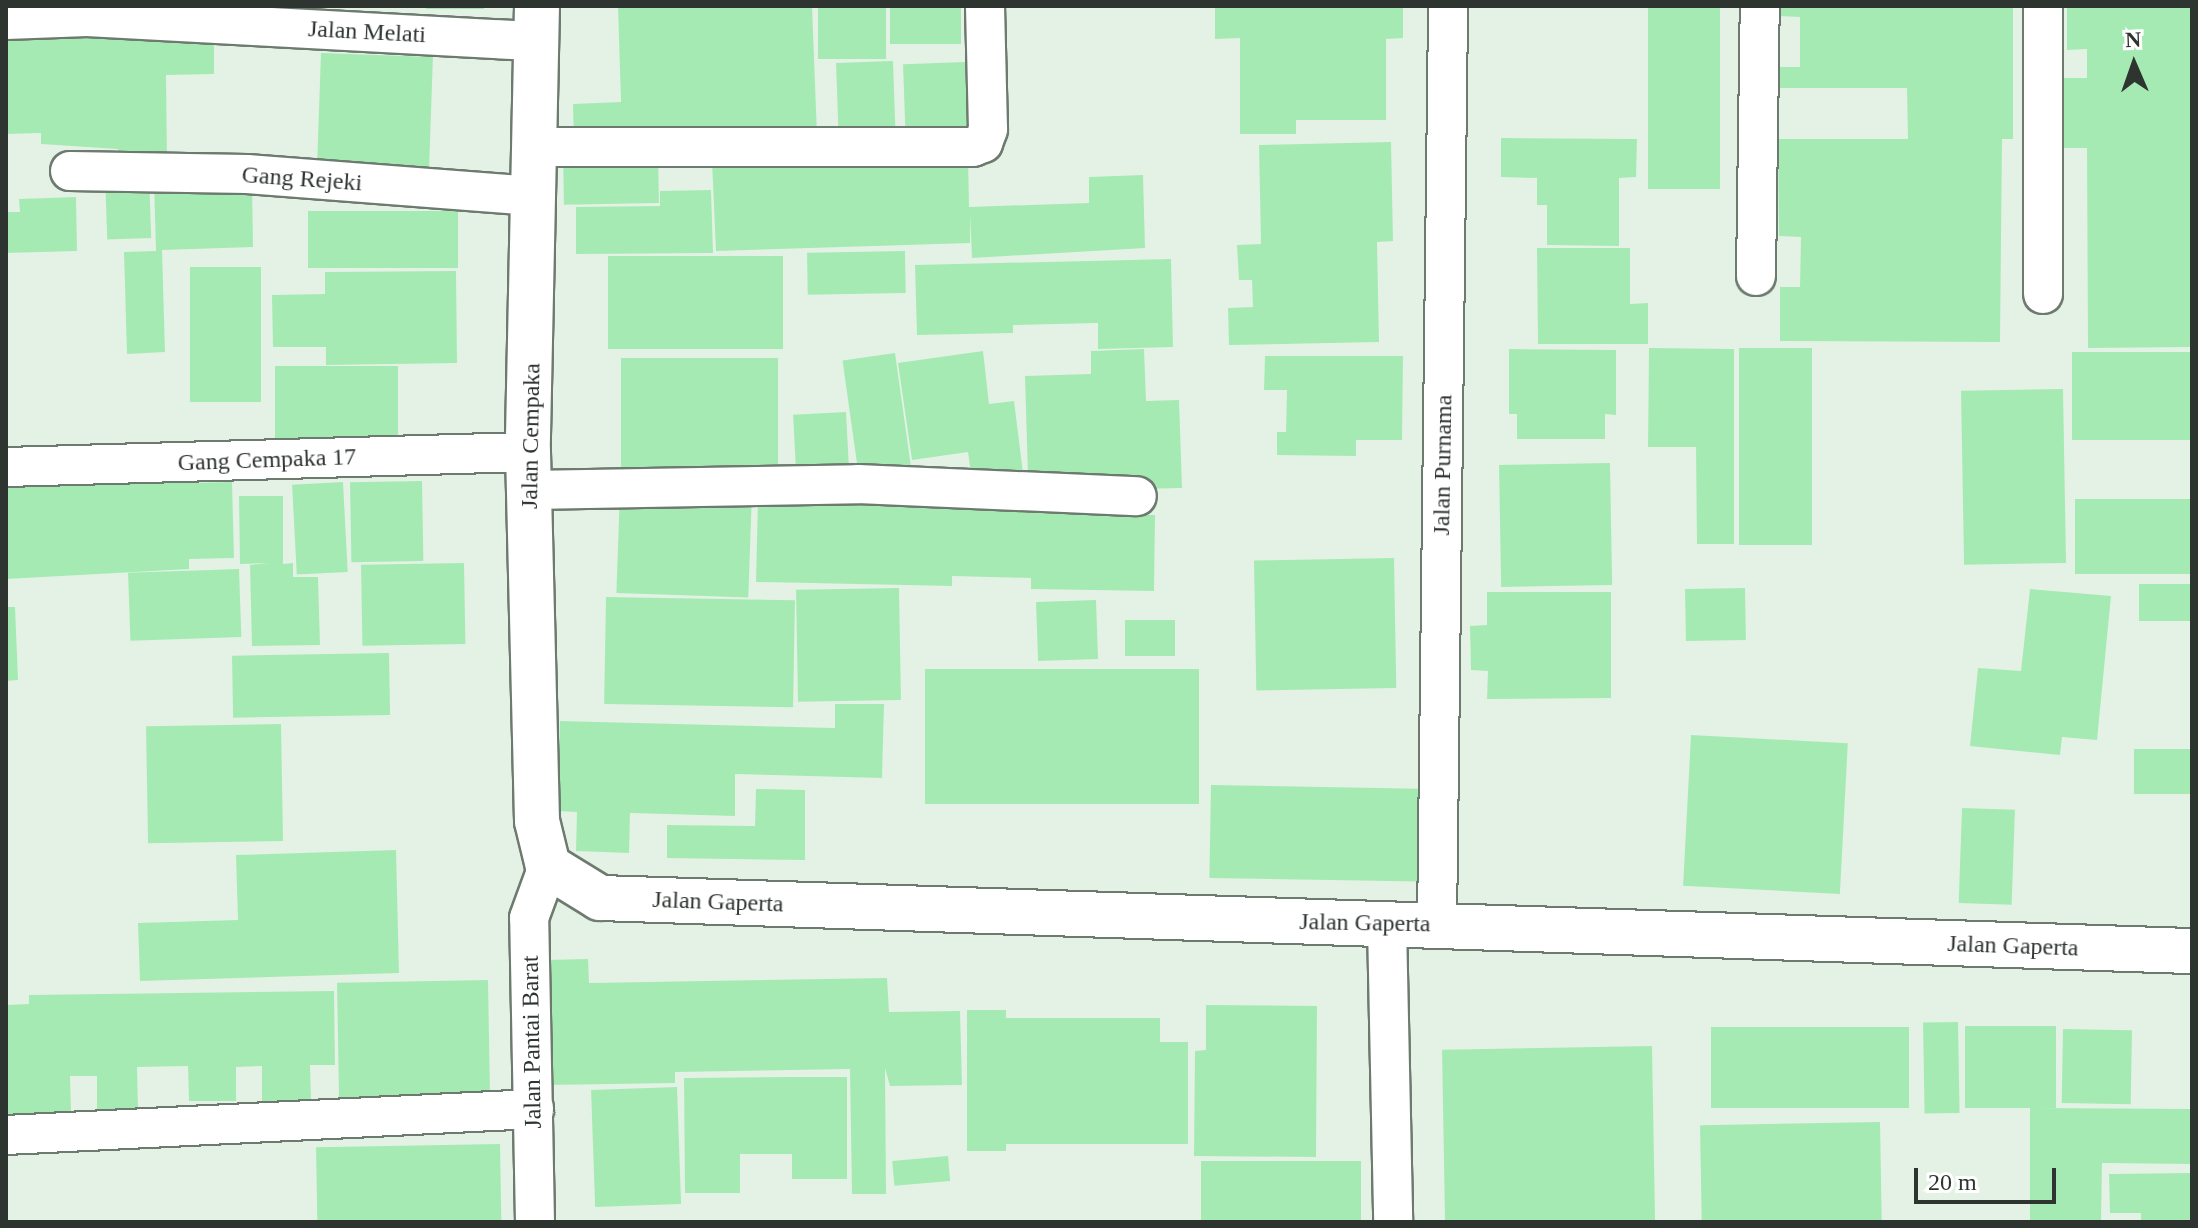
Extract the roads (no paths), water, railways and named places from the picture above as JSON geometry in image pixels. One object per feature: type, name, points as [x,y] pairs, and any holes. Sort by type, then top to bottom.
[{"type":"street","points":[[534,147],[973,147],[983,143],[988,129],[985,6]]},
{"type":"street","name":"Jalan Purnama","points":[[1437,925],[1448,6]]},
{"type":"street","points":[[1756,276],[1760,6]]},
{"type":"street","points":[[2043,6],[2043,294]]},
{"type":"street","name":"Jalan Melati","points":[[6,20],[87,17],[536,24]]},
{"type":"street","name":"Jalan Cempaka","points":[[536,24],[529,471],[537,821],[548,866]]},
{"type":"street","name":"Gang Rejeki","points":[[70,171],[247,174],[533,196]]},
{"type":"street","name":"Gang Cempaka 17","points":[[6,467],[529,471],[1137,496]]},
{"type":"street","name":"Jalan Gaperta","points":[[548,866],[600,898],[2192,951]]},
{"type":"street","name":"Jalan Pantai Barat","points":[[535,1222],[529,918],[548,866]]},
{"type":"street","points":[[1387,925],[1393,1222]]},
{"type":"street","points":[[6,1135],[534,1109]]}]
